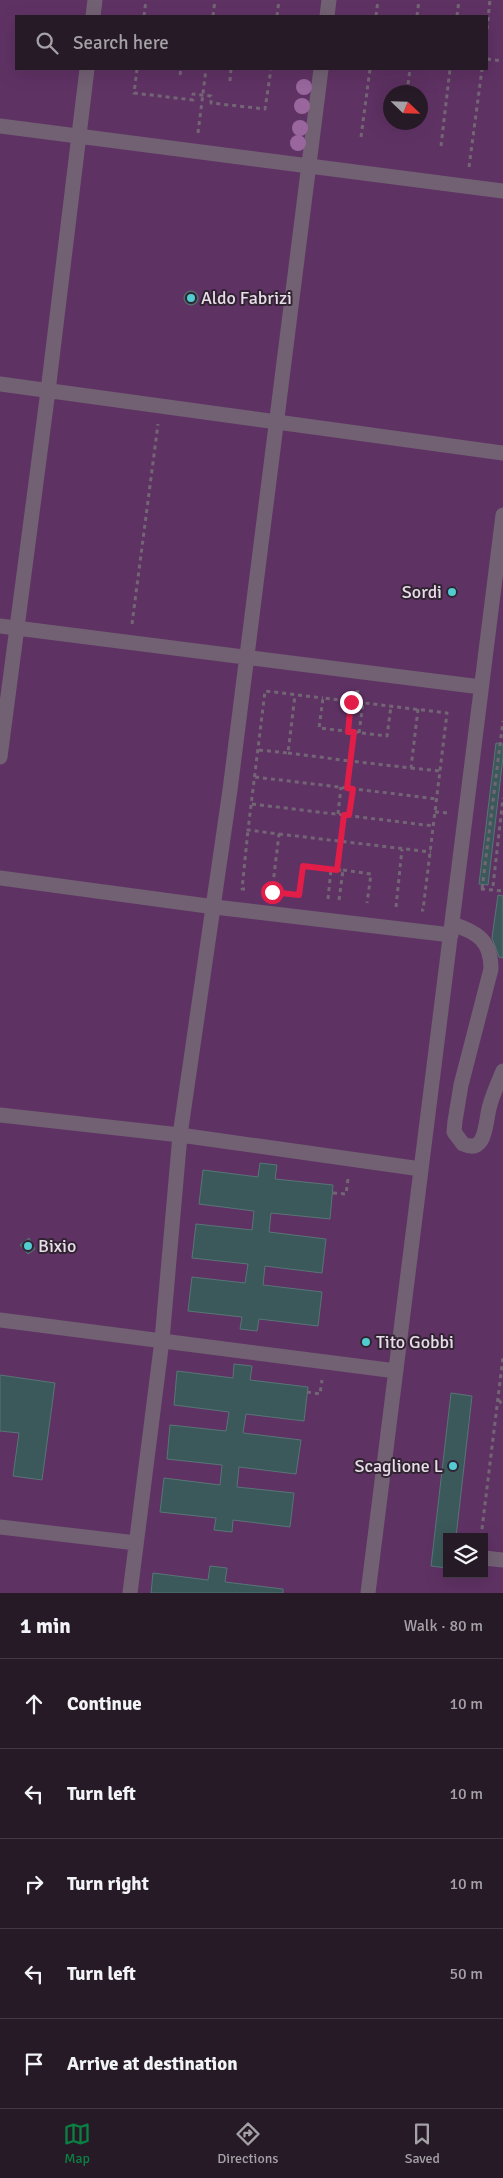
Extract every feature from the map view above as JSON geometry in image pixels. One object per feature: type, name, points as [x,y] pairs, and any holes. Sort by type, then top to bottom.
[{"type":"lane","points":[[93,15],[95,0]]},
{"type":"lane","points":[[327,15],[328,0]]},
{"type":"lane","points":[[0,757],[48,391],[87,70]]},
{"type":"lane","points":[[130,1593],[162,1340],[180,1135],[214,907],[247,659],[278,422],[320,70]]},
{"type":"lane","points":[[0,126],[503,191]]},
{"type":"lane","points":[[0,384],[503,453]]},
{"type":"lane","points":[[368,1593],[503,515]]},
{"type":"lane","points":[[0,626],[247,659],[481,687]]},
{"type":"lane","points":[[0,878],[214,907],[473,930],[484,940],[491,956],[491,969],[461,1085],[454,1121],[454,1132],[464,1144],[473,1146],[479,1143],[485,1135],[489,1107],[503,1071]]},
{"type":"lane","points":[[0,1115],[180,1135],[421,1169]]},
{"type":"lane","points":[[0,1320],[396,1371]]},
{"type":"lane","points":[[0,1527],[136,1543]]},
{"type":"lane","points":[[488,1558],[503,1560]]},
{"type":"path","points":[[144,15],[146,0]]},
{"type":"path","points":[[213,15],[215,0]]},
{"type":"path","points":[[277,15],[279,0]]},
{"type":"path","points":[[376,15],[378,0]]},
{"type":"path","points":[[417,15],[419,0]]},
{"type":"path","points":[[457,15],[459,0]]},
{"type":"path","points":[[488,19],[490,0]]},
{"type":"path","points":[[488,60],[503,62]]},
{"type":"path","points":[[137,70],[134,93],[193,100],[194,94],[203,95],[211,96],[211,103],[265,109],[271,70]]},
{"type":"path","points":[[180,75],[181,70]]},
{"type":"path","points":[[196,151],[206,70]]},
{"type":"path","points":[[230,81],[231,70]]},
{"type":"path","points":[[361,137],[370,70]]},
{"type":"path","points":[[408,85],[410,70]]},
{"type":"path","points":[[441,146],[450,70]]},
{"type":"path","points":[[469,171],[482,70]]},
{"type":"path","points":[[130,643],[160,406]]},
{"type":"path","points":[[249,889],[242,888],[266,691],[418,709],[447,713],[423,910],[414,909]]},
{"type":"path","points":[[288,753],[295,695]]},
{"type":"path","points":[[356,702],[357,696]]},
{"type":"path","points":[[323,698],[319,728],[348,732],[387,736],[390,706]]},
{"type":"path","points":[[348,732],[351,702]]},
{"type":"path","points":[[359,733],[363,703]]},
{"type":"path","points":[[411,768],[418,709]]},
{"type":"path","points":[[503,721],[484,889],[503,891]]},
{"type":"path","points":[[347,788],[354,732]]},
{"type":"path","points":[[259,750],[440,771]]},
{"type":"path","points":[[255,777],[437,799]]},
{"type":"path","points":[[338,814],[341,787]]},
{"type":"path","points":[[349,815],[353,789]]},
{"type":"path","points":[[493,886],[503,798]]},
{"type":"path","points":[[252,804],[434,826]]},
{"type":"path","points":[[435,812],[443,813]]},
{"type":"path","points":[[337,870],[344,815]]},
{"type":"path","points":[[248,830],[430,852]]},
{"type":"path","points":[[272,892],[279,834]]},
{"type":"path","points":[[402,849],[396,907],[405,908]]},
{"type":"path","points":[[299,895],[303,866],[343,870],[371,874],[367,903],[376,905]]},
{"type":"path","points":[[328,899],[331,869]]},
{"type":"path","points":[[339,900],[343,870]]},
{"type":"path","points":[[264,891],[281,893]]},
{"type":"path","points":[[290,894],[309,896]]},
{"type":"path","points":[[318,898],[334,899]]},
{"type":"path","points":[[333,1192],[346,1194],[350,1160]]},
{"type":"path","points":[[481,1533],[503,1357]]},
{"type":"path","points":[[498,1394],[503,1406]]},
{"type":"shaded area","points":[[0,0],[503,0],[503,1593],[0,1593]]},
{"type":"building","name":"Aldo Fabrizi","points":[[188,291],[194,291],[198,298],[194,305],[188,305],[184,301],[184,295]]},
{"type":"building","name":"Sordi","points":[[449,587],[457,588],[456,596],[447,595]]},
{"type":"building","points":[[496,743],[503,744],[503,757],[488,885],[479,884]]},
{"type":"building","points":[[498,895],[503,896],[503,958],[499,957],[492,938]]},
{"type":"building","points":[[260,1163],[277,1165],[275,1179],[333,1185],[330,1219],[271,1213],[269,1232],[326,1239],[322,1273],[265,1266],[263,1285],[322,1292],[318,1326],[259,1319],[257,1331],[240,1329],[242,1317],[188,1311],[192,1277],[245,1283],[248,1264],[192,1258],[196,1224],[252,1230],[254,1211],[199,1204],[203,1170],[258,1177]]},
{"type":"building","name":"Bixio","points":[[29,1238],[35,1249],[28,1254],[20,1245]]},
{"type":"building","points":[[234,1364],[252,1366],[250,1380],[308,1387],[304,1421],[246,1414],[243,1433],[301,1440],[296,1474],[239,1467],[237,1487],[294,1493],[290,1527],[233,1520],[232,1532],[214,1530],[216,1518],[160,1512],[164,1478],[220,1485],[222,1465],[167,1459],[170,1425],[226,1431],[229,1412],[174,1405],[177,1371],[233,1378]]},
{"type":"building","points":[[0,1375],[55,1383],[42,1480],[13,1476],[19,1433],[0,1431]]},
{"type":"building","name":"Scaglione L","points":[[451,1393],[472,1396],[456,1533],[443,1533],[443,1568],[431,1566]]},
{"type":"building","points":[[210,1566],[227,1568],[225,1582],[283,1589],[283,1593],[151,1593],[153,1573],[208,1580]]},
{"type":"place","name":"Aldo Fabrizi","points":[[191,298]]},
{"type":"place","name":"Sordi","points":[[452,592]]},
{"type":"place","name":"Bixio","points":[[28,1246]]},
{"type":"place","name":"Tito Gobbi","points":[[366,1342]]},
{"type":"place","name":"Scaglione L","points":[[453,1466]]},
{"type":"route","points":[[272,892],[299,895],[303,866],[337,870],[344,815],[349,815],[353,789],[347,788],[354,732],[348,732],[351,702]]}]
